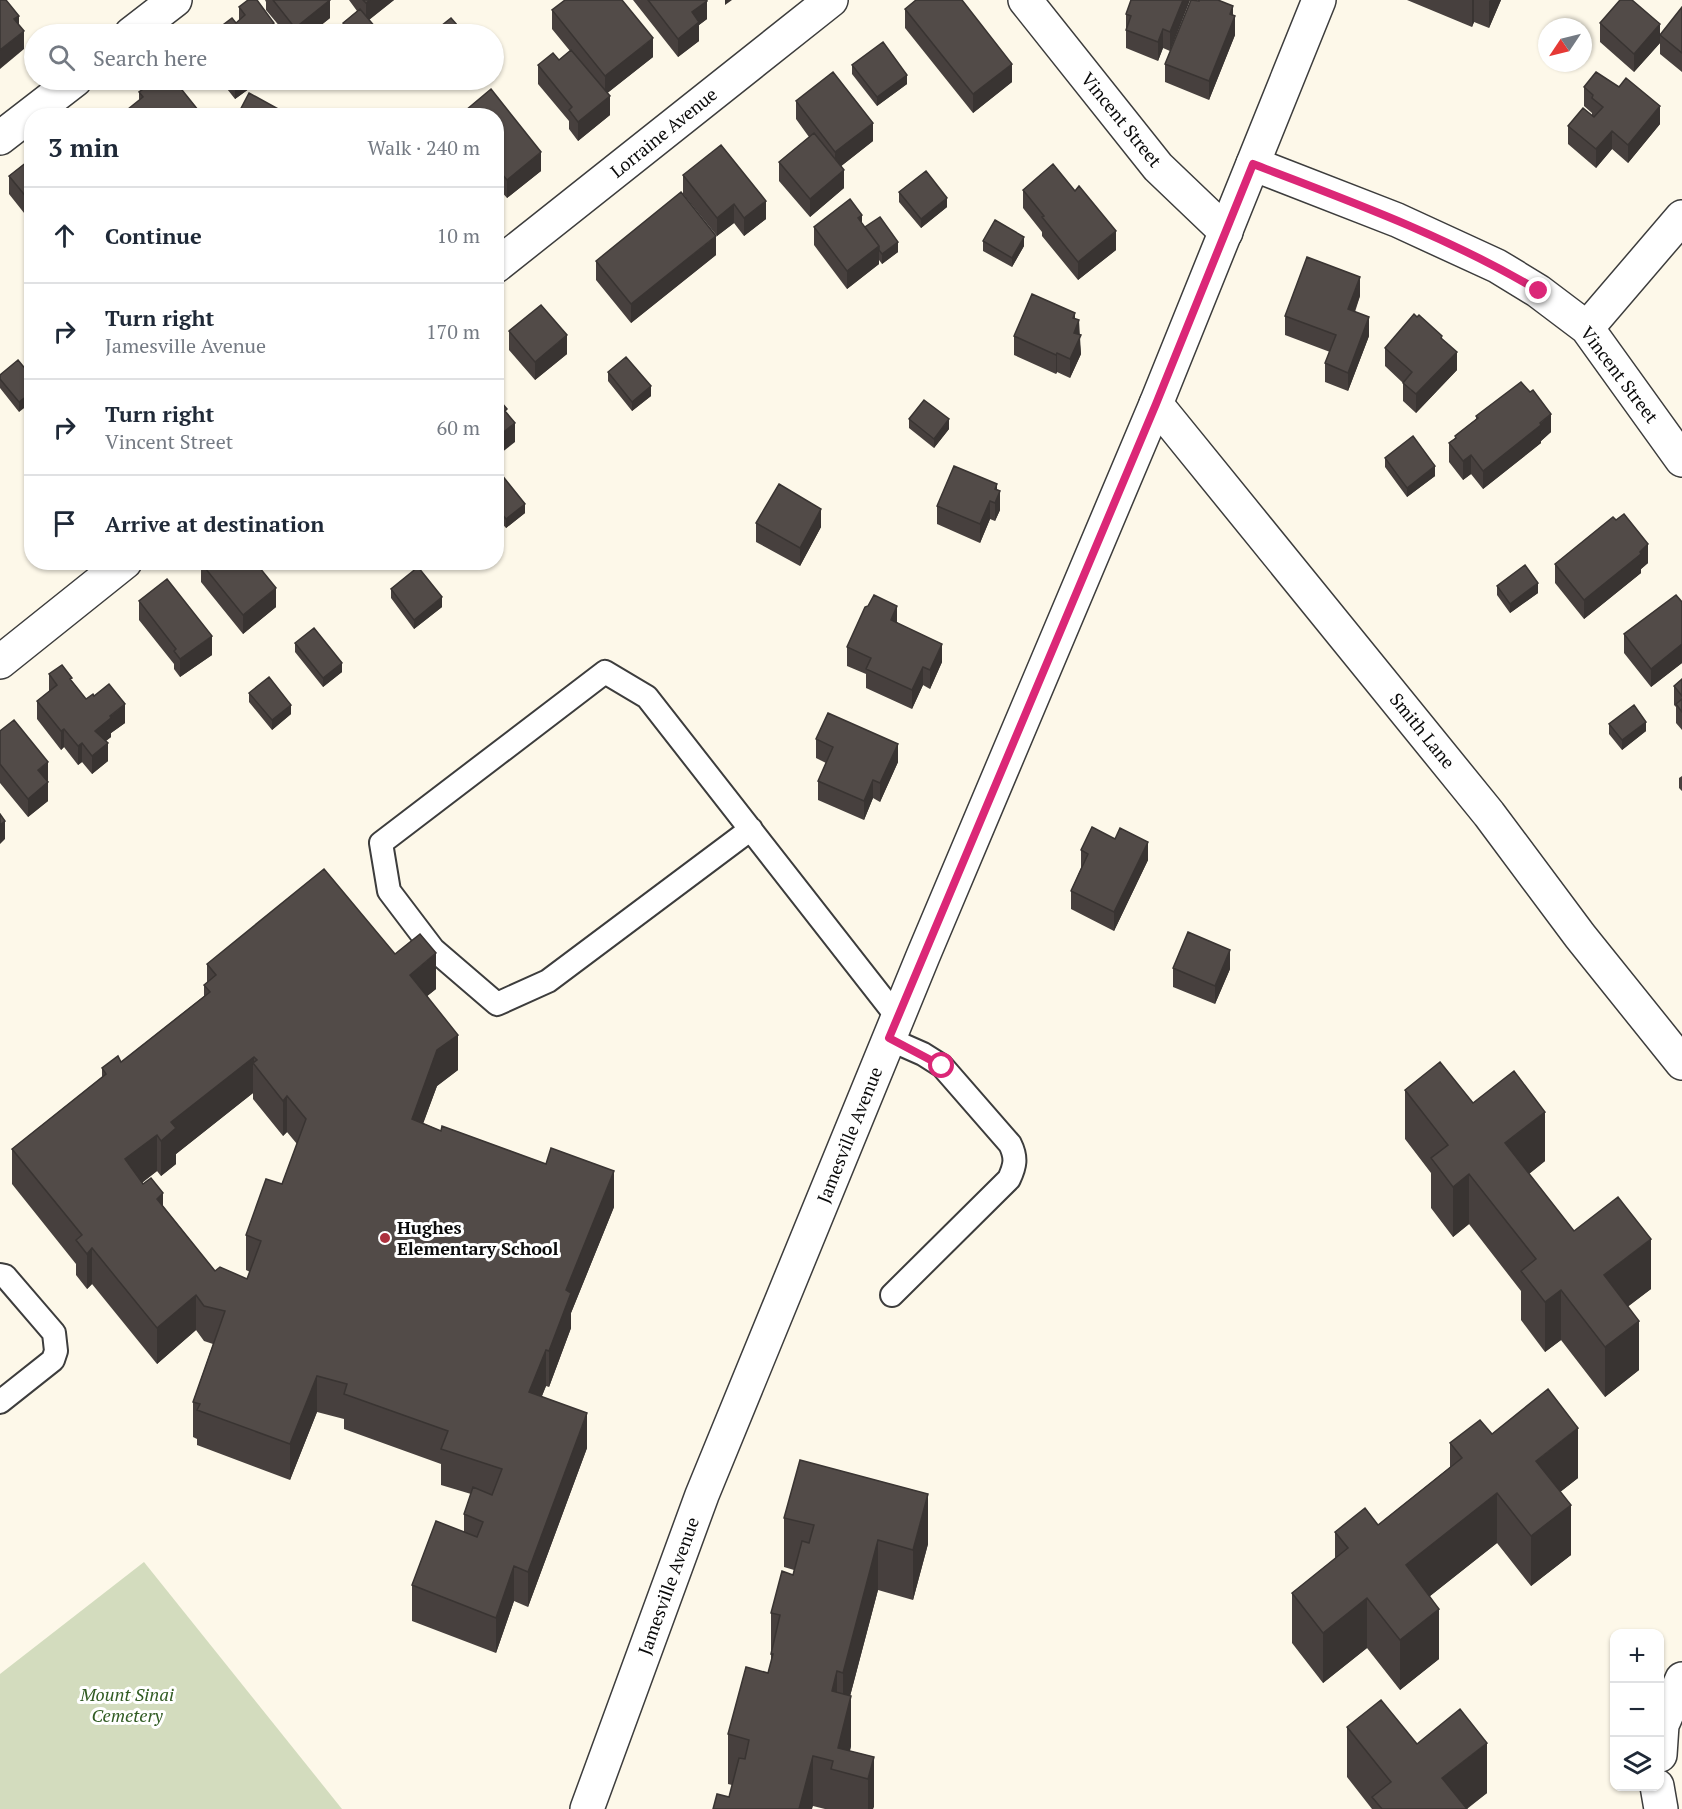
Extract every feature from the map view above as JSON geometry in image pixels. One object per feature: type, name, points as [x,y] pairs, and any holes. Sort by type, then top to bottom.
[{"type":"street","points":[[144,24],[175,0]]},
{"type":"street","name":"Lorraine Avenue","points":[[504,260],[831,0]]},
{"type":"street","name":"Vincent Street","points":[[1024,0],[1158,167],[1226,232]]},
{"type":"street","name":"Jamesville Avenue","points":[[587,1809],[702,1495],[894,1028],[1156,404],[1319,0]]},
{"type":"street","points":[[39,108],[62,90]]},
{"type":"street","points":[[0,138],[24,119]]},
{"type":"street","name":"Vincent Street","points":[[1253,164],[1397,220],[1497,266],[1539,291],[1587,328],[1682,460]]},
{"type":"street","points":[[1587,328],[1682,217]]},
{"type":"street","name":"Smith Lane","points":[[1156,404],[1489,814],[1580,936],[1682,1064]]},
{"type":"street","points":[[0,662],[115,570]]},
{"type":"street","points":[[1661,1737],[1662,1725],[1682,1679]]},
{"type":"street","points":[[1658,1791],[1661,1809]]},
{"type":"lane","points":[[751,829],[548,981],[497,1005],[433,949],[389,891],[381,843],[605,672],[647,697],[751,829],[894,1028],[942,1066],[1015,1154],[1015,1166],[1009,1179],[892,1295]]},
{"type":"lane","points":[[0,1275],[5,1276],[54,1333],[56,1343],[53,1360],[0,1402]]},
{"type":"green space","name":"Mount Sinai Cemetery","points":[[144,1562],[342,1809],[0,1809],[0,1674]]},
{"type":"building","points":[[0,0],[6,0],[19,16],[14,19],[24,31],[0,50]]},
{"type":"building","points":[[248,0],[257,0],[274,23],[224,24],[232,18],[236,23],[245,15],[239,7]]},
{"type":"building","points":[[273,0],[330,0],[300,24],[292,24]]},
{"type":"building","points":[[565,0],[622,0],[653,38],[605,76],[552,10]]},
{"type":"building","points":[[648,0],[707,1],[692,12],[699,22],[678,39]]},
{"type":"building","points":[[916,0],[962,0],[1012,64],[973,94],[905,9]]},
{"type":"building","points":[[1131,0],[1183,0],[1170,32],[1163,29],[1158,42],[1126,30],[1131,16],[1126,14]]},
{"type":"building","points":[[1191,0],[1218,0],[1233,6],[1230,14],[1235,16],[1209,81],[1165,64]]},
{"type":"building","points":[[1620,0],[1632,0],[1660,24],[1634,54],[1600,23]]},
{"type":"building","points":[[1682,7],[1682,53],[1660,35]]},
{"type":"building","points":[[360,9],[373,24],[344,24]]},
{"type":"building","points":[[451,18],[456,24],[444,24]]},
{"type":"building","points":[[883,42],[907,75],[877,97],[852,65]]},
{"type":"building","points":[[571,50],[610,96],[578,122],[569,110],[572,107],[538,65],[553,53],[559,60]]},
{"type":"building","points":[[833,72],[873,123],[835,152],[796,101]]},
{"type":"building","points":[[1596,72],[1619,87],[1626,78],[1660,106],[1628,145],[1612,131],[1596,149],[1568,126],[1583,108],[1594,117],[1603,107],[1584,87]]},
{"type":"building","points":[[142,90],[182,90],[196,108],[129,108],[143,97],[139,92]]},
{"type":"building","points":[[492,90],[541,152],[507,180],[504,176],[504,108],[468,108]]},
{"type":"building","points":[[249,93],[276,108],[241,108]]},
{"type":"building","points":[[814,133],[844,170],[810,199],[779,162]]},
{"type":"building","points":[[721,145],[766,201],[744,218],[734,204],[717,218],[683,175]]},
{"type":"building","points":[[24,164],[24,194],[9,176]]},
{"type":"building","points":[[1053,164],[1075,191],[1079,186],[1116,231],[1078,262],[1023,190]]},
{"type":"building","points":[[926,171],[947,198],[921,219],[899,192]]},
{"type":"building","points":[[681,192],[716,236],[631,304],[596,261]]},
{"type":"building","points":[[850,199],[862,215],[858,218],[879,246],[847,271],[814,227]]},
{"type":"building","points":[[880,217],[898,242],[882,254],[865,227]]},
{"type":"building","points":[[995,220],[1024,237],[1012,258],[983,241]]},
{"type":"building","points":[[1307,257],[1360,277],[1348,309],[1369,317],[1348,373],[1325,363],[1336,335],[1285,316]]},
{"type":"building","points":[[1032,294],[1075,313],[1073,318],[1079,320],[1074,333],[1081,335],[1070,359],[1014,336]]},
{"type":"building","points":[[541,305],[567,335],[535,362],[509,331]]},
{"type":"building","points":[[1414,314],[1417,317],[1419,315],[1457,352],[1416,394],[1403,383],[1412,372],[1385,348]]},
{"type":"building","points":[[626,357],[651,386],[632,402],[608,372]]},
{"type":"building","points":[[18,360],[24,367],[24,398],[19,402],[0,379],[0,375]]},
{"type":"building","points":[[1521,382],[1530,392],[1533,390],[1551,414],[1540,423],[1541,425],[1483,471],[1471,455],[1463,461],[1449,443],[1478,418],[1476,416]]},
{"type":"building","points":[[924,400],[949,419],[934,439],[909,419]]},
{"type":"building","points":[[504,405],[507,409],[505,411],[515,423],[504,432]]},
{"type":"building","points":[[1413,436],[1435,466],[1407,488],[1385,458]]},
{"type":"building","points":[[954,466],[997,484],[995,489],[1000,491],[995,503],[990,501],[980,524],[937,506]]},
{"type":"building","points":[[504,478],[525,504],[506,519],[504,517]]},
{"type":"building","points":[[779,484],[821,509],[800,548],[756,523]]},
{"type":"building","points":[[1624,514],[1648,544],[1640,552],[1641,554],[1584,600],[1555,564],[1613,517],[1616,520]]},
{"type":"building","points":[[1525,565],[1538,583],[1510,604],[1497,586]]},
{"type":"building","points":[[207,570],[261,570],[276,588],[243,615]]},
{"type":"building","points":[[414,570],[420,570],[442,597],[414,620],[391,589]]},
{"type":"building","points":[[167,579],[212,636],[180,659],[174,651],[176,649],[139,601]]},
{"type":"building","points":[[874,595],[897,606],[891,620],[942,644],[930,670],[923,667],[912,690],[866,669],[871,658],[847,647],[865,607]]},
{"type":"building","points":[[1676,595],[1682,602],[1682,644],[1651,669],[1624,634]]},
{"type":"building","points":[[314,628],[342,663],[323,678],[295,643]]},
{"type":"building","points":[[62,665],[86,699],[93,694],[94,696],[109,684],[125,704],[95,731],[108,743],[92,756],[82,743],[78,746],[64,729],[61,731],[37,701],[57,685],[49,674]]},
{"type":"building","points":[[269,677],[291,705],[272,720],[249,693]]},
{"type":"building","points":[[1682,679],[1682,696],[1674,686]]},
{"type":"building","points":[[1682,699],[1682,712],[1676,704]]},
{"type":"building","points":[[1634,705],[1646,722],[1622,740],[1609,724]]},
{"type":"building","points":[[828,713],[898,744],[880,783],[873,780],[864,801],[818,781],[833,747],[816,739]]},
{"type":"building","points":[[14,720],[48,762],[38,770],[48,782],[28,799],[0,764],[0,731]]},
{"type":"building","points":[[0,814],[5,821],[0,825]]},
{"type":"building","points":[[1092,827],[1115,839],[1120,828],[1148,842],[1114,912],[1071,891],[1088,854],[1081,850]]},
{"type":"building","points":[[324,869],[395,954],[420,934],[436,953],[410,975],[458,1035],[437,1050],[412,1119],[441,1131],[442,1126],[546,1164],[551,1148],[614,1171],[566,1290],[571,1293],[549,1351],[546,1350],[529,1392],[587,1413],[528,1572],[514,1566],[496,1618],[412,1585],[436,1521],[477,1537],[483,1522],[464,1514],[473,1487],[492,1495],[502,1469],[441,1449],[448,1431],[344,1394],[347,1384],[317,1376],[290,1444],[197,1410],[200,1404],[193,1402],[225,1311],[204,1306],[196,1295],[157,1328],[92,1248],[87,1254],[76,1240],[82,1235],[12,1149],[106,1074],[102,1068],[118,1056],[121,1062],[210,992],[204,985],[216,975],[207,964]],"holes":[[[254,1057],[257,1060],[253,1063],[283,1101],[287,1096],[306,1119],[282,1184],[266,1179],[246,1235],[261,1241],[247,1279],[220,1267],[215,1271],[157,1199],[163,1193],[151,1178],[143,1184],[125,1159],[157,1135],[161,1141],[176,1128],[171,1122]]]},
{"type":"building","points":[[1188,932],[1230,950],[1215,986],[1173,968]]},
{"type":"building","points":[[1440,1062],[1473,1103],[1514,1071],[1545,1112],[1505,1143],[1574,1231],[1618,1197],[1651,1239],[1604,1275],[1639,1321],[1605,1347],[1561,1290],[1545,1302],[1521,1271],[1536,1259],[1469,1174],[1453,1187],[1431,1158],[1448,1145],[1405,1090]]},
{"type":"building","points":[[1548,1389],[1578,1428],[1536,1461],[1571,1505],[1531,1536],[1497,1493],[1406,1565],[1439,1609],[1400,1640],[1367,1598],[1323,1633],[1292,1593],[1348,1548],[1335,1532],[1365,1508],[1378,1525],[1462,1458],[1450,1443],[1480,1420],[1492,1434]]},
{"type":"building","points":[[800,1460],[928,1494],[913,1550],[878,1540],[843,1673],[837,1671],[832,1691],[851,1696],[838,1748],[874,1757],[868,1779],[831,1769],[833,1761],[813,1756],[799,1809],[713,1809],[717,1794],[729,1797],[739,1758],[745,1759],[749,1740],[728,1734],[746,1667],[768,1673],[780,1615],[771,1613],[782,1571],[793,1575],[802,1541],[809,1543],[814,1525],[784,1518]]},
{"type":"building","points":[[1381,1700],[1417,1744],[1460,1709],[1487,1743],[1442,1778],[1467,1809],[1382,1809],[1372,1797],[1391,1782],[1347,1727]]},
{"type":"place","name":"Hughes Elementary School","points":[[385,1238]]},
{"type":"route","points":[[942,1066],[889,1038],[1156,404],[1253,164],[1397,220],[1497,266],[1539,291]]}]
